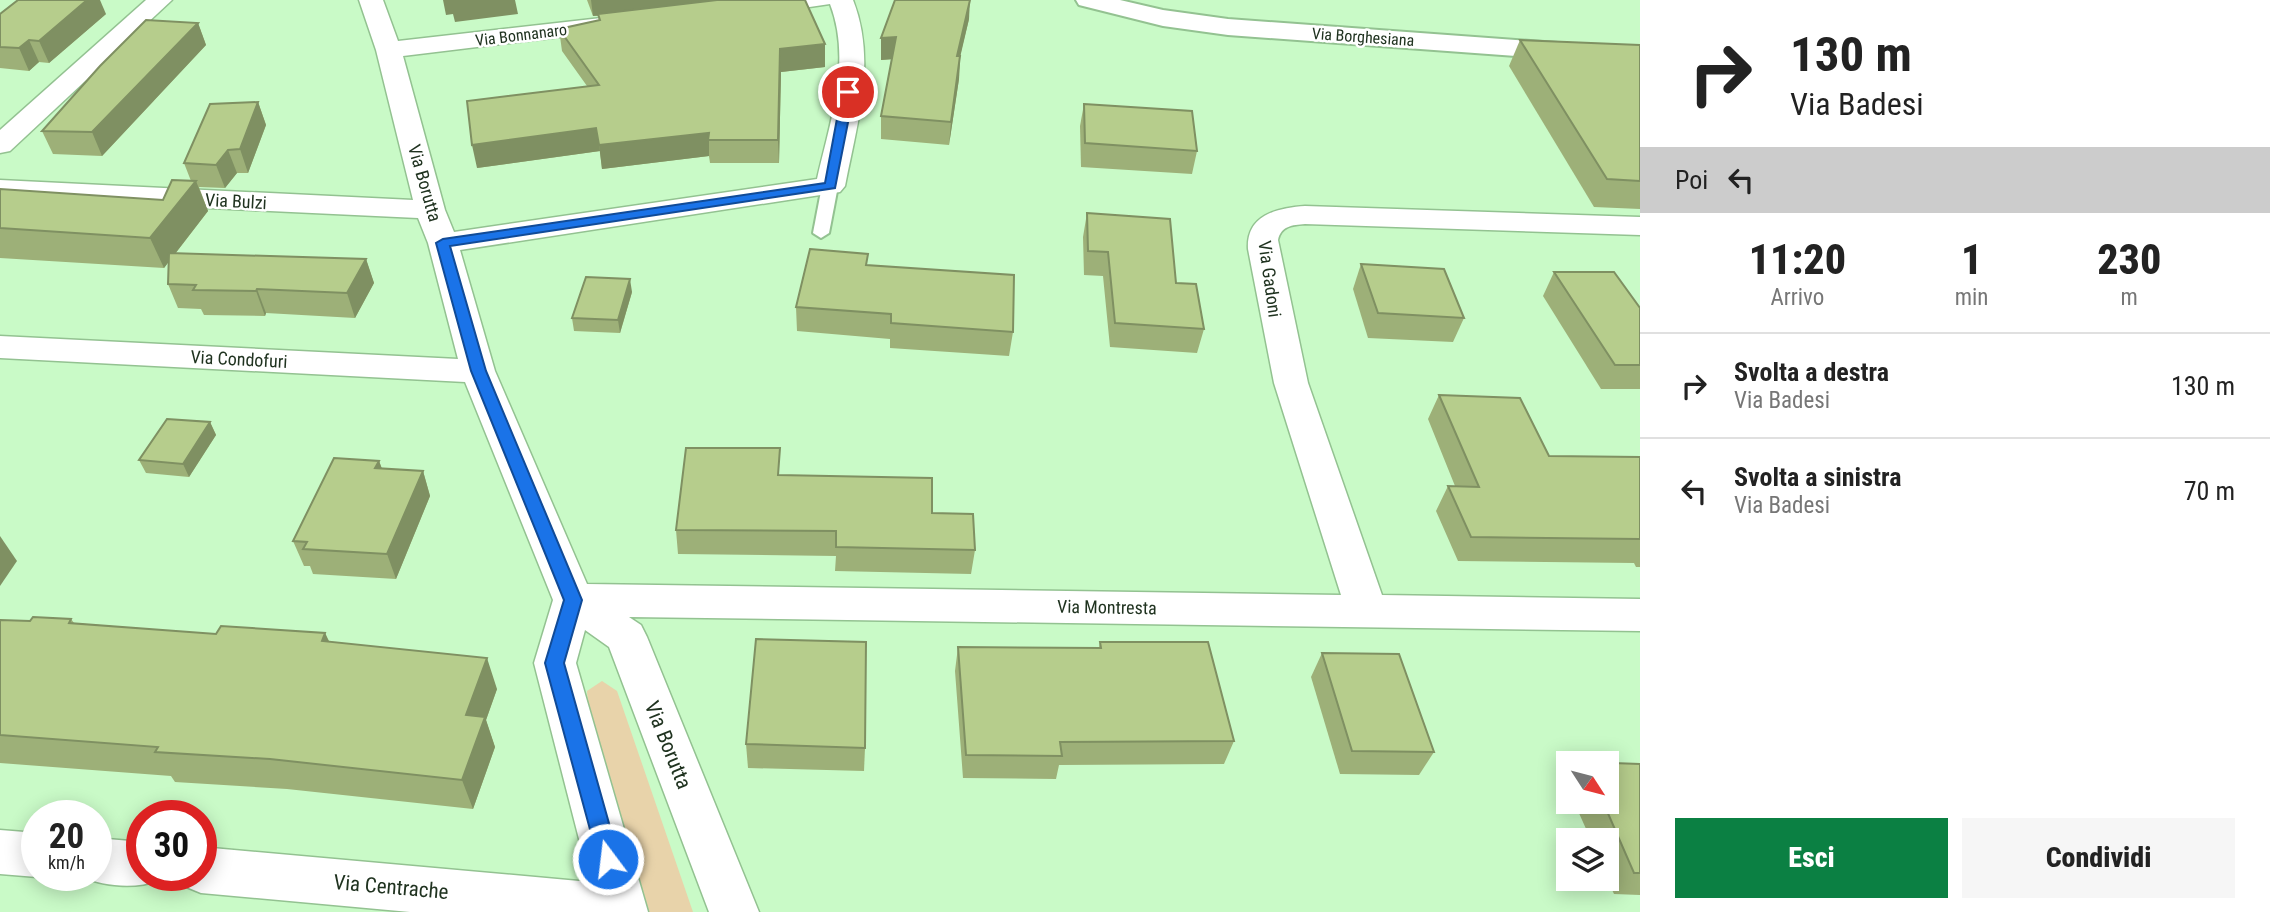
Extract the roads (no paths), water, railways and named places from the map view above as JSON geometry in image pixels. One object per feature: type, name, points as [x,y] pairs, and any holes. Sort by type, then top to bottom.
[{"type":"street","points":[[0,145],[160,0]]},
{"type":"street","name":"Via Borutta","points":[[371,0],[388,50],[478,371],[573,600],[625,637],[734,912]]},
{"type":"street","points":[[738,10],[821,0]]},
{"type":"street","points":[[830,186],[854,54],[850,18],[841,0]]},
{"type":"street","name":"Via Borghesiana","points":[[1087,0],[1163,18],[1239,28],[1640,57]]},
{"type":"street","name":"Via Bonnanaro","points":[[388,50],[637,21]]},
{"type":"street","name":"Via Bulzi","points":[[0,189],[437,227],[830,186]]},
{"type":"street","name":"Via Gadoni","points":[[1367,610],[1291,383],[1278,332],[1261,242],[1266,227],[1281,217],[1305,215],[1640,226]]},
{"type":"street","name":"Via Condofuri","points":[[0,347],[478,371]]},
{"type":"street","points":[[573,600],[555,663],[622,910]]},
{"type":"street","name":"Via Montresta","points":[[573,600],[1640,615]]},
{"type":"street","points":[[0,852],[21,854]]},
{"type":"street","name":"Via Centrache","points":[[217,872],[622,910]]},
{"type":"lane","points":[[821,233],[830,186]]}]
